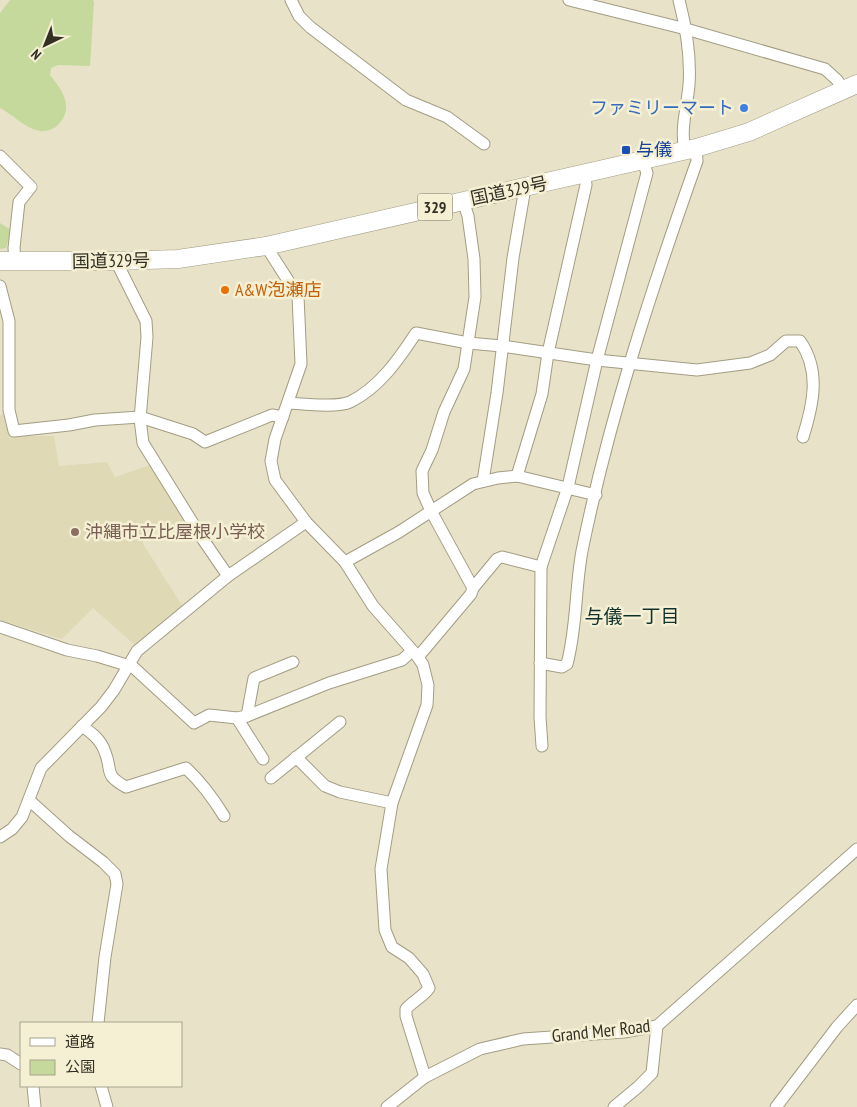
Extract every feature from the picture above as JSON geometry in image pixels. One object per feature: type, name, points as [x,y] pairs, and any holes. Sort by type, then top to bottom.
[{"type":"highway","name":"国道329号","points":[[8,261],[116,262],[178,259],[266,246],[691,150],[749,132],[850,87]]},
{"type":"street","points":[[291,0],[299,16],[310,28],[406,100],[447,117],[484,144]]},
{"type":"street","points":[[569,0],[686,30],[825,70],[837,80],[850,87]]},
{"type":"street","points":[[540,663],[562,667],[567,664],[573,644],[582,552],[604,459],[630,364],[697,161],[691,150],[682,140],[689,83],[686,30],[679,0]]},
{"type":"street","points":[[0,156],[31,187],[19,202],[14,248],[8,261]]},
{"type":"street","points":[[542,746],[540,717],[541,567],[568,487],[597,360],[646,173],[643,161]]},
{"type":"street","points":[[517,476],[542,394],[548,353],[586,184],[585,174]]},
{"type":"street","points":[[483,481],[497,393],[513,258],[525,188]]},
{"type":"street","points":[[463,201],[468,216],[474,259],[475,296],[464,370],[444,412],[432,450],[422,470],[423,493],[473,588]]},
{"type":"street","points":[[266,246],[298,296],[300,364],[289,403],[275,440],[272,461],[275,480],[306,522],[345,562],[373,606],[415,654],[423,665],[428,685],[427,705],[392,804],[381,869],[384,930],[392,947],[408,958],[423,974],[429,988],[425,994],[415,999],[406,1009],[406,1016],[425,1076]]},
{"type":"street","points":[[116,262],[146,321],[147,337],[140,416],[143,444],[228,576]]},
{"type":"street","points":[[0,286],[9,322],[4,410],[14,431],[140,416],[193,434],[205,442],[272,415],[283,417]]},
{"type":"street","points":[[289,403],[316,405],[349,403],[374,386],[399,358],[416,333],[597,360],[697,370],[750,363],[770,355],[786,341],[800,341],[806,350],[814,372],[811,412],[803,437]]},
{"type":"street","points":[[345,562],[399,532],[473,484],[483,481],[517,476],[596,495]]},
{"type":"street","points":[[0,837],[12,829],[22,817],[41,768],[101,707],[114,690],[137,651],[228,576],[306,522]]},
{"type":"street","points":[[0,628],[67,650],[97,656],[133,667],[194,723],[209,715],[242,717],[329,684],[402,660],[415,654],[471,594],[473,588],[497,559],[502,557],[541,567]]},
{"type":"street","points":[[263,760],[242,717],[254,678],[293,662]]},
{"type":"street","points":[[271,778],[340,722]]},
{"type":"street","points":[[82,726],[97,738],[106,753],[109,775],[115,781],[126,787],[186,768],[198,779],[224,816]]},
{"type":"street","points":[[296,758],[325,786],[340,792],[392,804]]},
{"type":"street","points":[[29,800],[69,836],[104,862],[115,874],[117,884],[105,957],[98,1022]]},
{"type":"street","name":"Grand Mer Road","points":[[387,1107],[425,1076],[480,1049],[523,1039],[624,1032],[657,1026],[857,849]]},
{"type":"street","points":[[776,1107],[857,1005]]},
{"type":"street","points":[[614,1107],[652,1073],[657,1026]]},
{"type":"street","points":[[0,1054],[7,1055],[20,1063]]},
{"type":"street","points":[[34,1087],[35,1107]]},
{"type":"street","points":[[102,1087],[107,1107]]},
{"type":"shaded area","name":"沖縄市立比屋根小学校","points":[[3,414],[9,436],[54,436],[59,466],[107,462],[115,477],[150,465],[185,519],[174,528],[161,526],[143,537],[143,544],[183,607],[136,646],[93,608],[62,639],[0,620],[0,415]]},
{"type":"green space","points":[[10,0],[93,0],[94,2],[90,66],[58,65],[51,68],[50,75],[65,99],[66,112],[63,119],[50,130],[40,131],[29,127],[0,108],[0,13]]},
{"type":"green space","points":[[0,223],[11,230],[6,248],[0,249]]},
{"type":"place","name":"ファミリーマート","points":[[744,108]]},
{"type":"place","name":"与儀","points":[[626,150]]},
{"type":"place","name":"A&W泡瀬店","points":[[225,290]]},
{"type":"place","name":"沖縄市立比屋根小学校","points":[[75,532]]},
{"type":"district","name":"与儀一丁目","points":[[632,616]]}]
